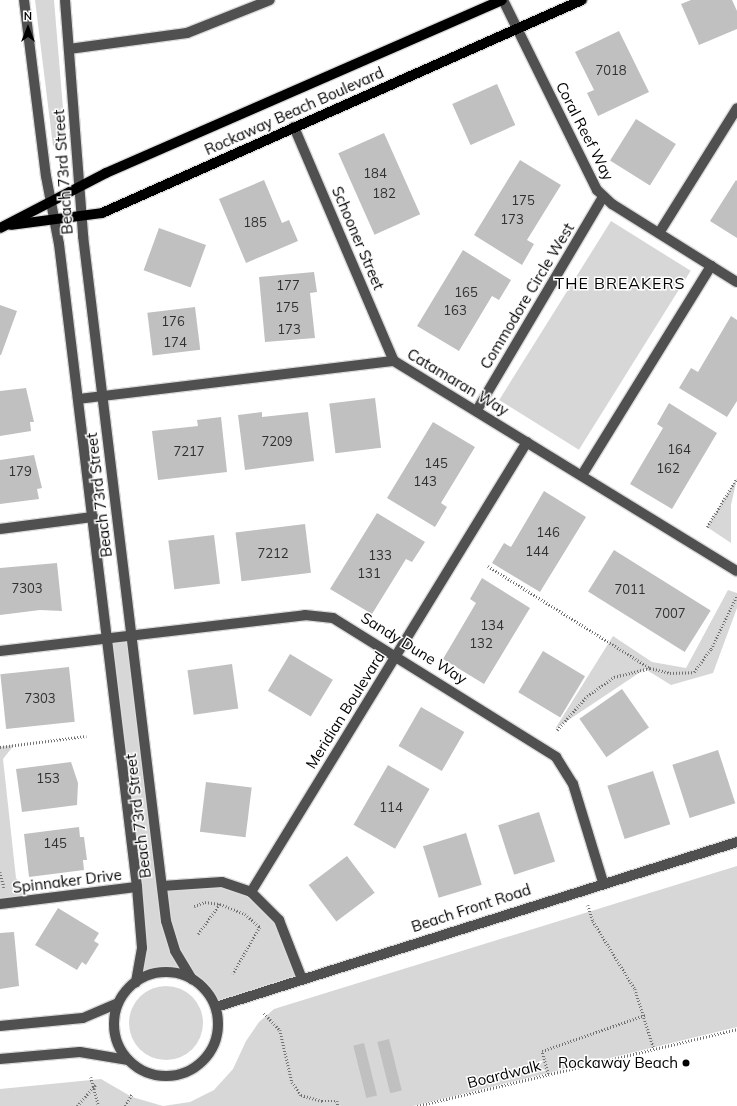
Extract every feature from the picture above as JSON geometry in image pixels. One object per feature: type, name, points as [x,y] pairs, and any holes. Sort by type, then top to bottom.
[{"type":"main road","name":"Rockaway Beach Boulevard","points":[[11,225],[80,188],[503,0]]},
{"type":"main road","name":"Rockaway Beach Boulevard","points":[[0,228],[11,225],[82,216],[110,210],[582,0]]},
{"type":"street","name":"Beach 73rd Street","points":[[24,0],[51,203],[55,220],[78,399],[137,886],[142,948],[136,982]]},
{"type":"street","name":"Beach 73rd Street","points":[[65,0],[82,216],[102,396],[168,933],[192,979]]},
{"type":"street","points":[[69,48],[187,33],[270,0]]},
{"type":"street","name":"Coral Reef Way","points":[[503,0],[518,28],[586,171],[604,197],[737,282]]},
{"type":"street","points":[[659,233],[737,108]]},
{"type":"street","name":"Schooner Street","points":[[294,127],[394,361]]},
{"type":"street","name":"Commodore Circle West","points":[[477,410],[604,197]]},
{"type":"street","points":[[582,475],[711,266]]},
{"type":"street","name":"Catamaran Way","points":[[78,399],[394,361],[477,410],[737,571]]},
{"type":"street","name":"Meridian Boulevard","points":[[251,892],[527,442]]},
{"type":"street","points":[[0,529],[93,517]]},
{"type":"street","name":"Sandy Dune Way","points":[[0,651],[320,614],[350,625],[556,757],[573,784],[604,882]]},
{"type":"street","name":"Beach Front Road","points":[[216,1007],[604,882],[737,842]]},
{"type":"street","points":[[162,886],[222,882],[251,892],[279,920],[302,979]]},
{"type":"street","name":"Spinnaker Drive","points":[[0,904],[137,886]]},
{"type":"street","points":[[0,1026],[83,1018],[118,1003],[136,982],[166,973],[192,979],[210,993],[216,1007],[219,1026],[215,1043],[203,1059],[188,1071],[162,1075],[144,1071],[128,1060],[80,1052],[0,1059]]},
{"type":"street","points":[[118,1003],[115,1035],[128,1060]]},
{"type":"path","points":[[707,527],[737,478]]},
{"type":"path","points":[[488,566],[650,668],[670,673],[694,672],[711,649],[737,595]]},
{"type":"path","points":[[557,730],[587,696],[608,681],[650,668]]},
{"type":"path","points":[[0,747],[86,736]]},
{"type":"path","points":[[0,872],[4,890]]},
{"type":"path","points":[[582,889],[593,921],[635,989],[645,1015],[654,1049]]},
{"type":"path","points":[[194,906],[205,902],[220,904],[245,914],[260,928],[233,974]]},
{"type":"path","points":[[198,934],[220,904]]},
{"type":"path","points":[[264,1013],[280,1030],[292,1082],[301,1095],[316,1101],[337,1101],[338,1106]]},
{"type":"path","points":[[548,1074],[542,1051],[645,1015]]},
{"type":"path","name":"Boardwalk","points":[[417,1106],[737,1029]]},
{"type":"path","points":[[91,1077],[95,1085],[99,1106]]},
{"type":"path","points":[[77,1106],[95,1085]]},
{"type":"path","points":[[125,1106],[132,1094]]},
{"type":"shaded area","points":[[35,0],[54,0],[66,145],[53,146]]},
{"type":"shaded area","points":[[611,221],[691,271],[579,450],[499,400]]},
{"type":"shaded area","points":[[737,478],[731,505],[731,543],[707,527]]},
{"type":"shaded area","points":[[728,590],[737,593],[737,608],[713,673],[671,685],[645,669],[555,729],[613,636],[652,662],[686,668]]},
{"type":"shaded area","points":[[131,635],[162,886],[222,882],[266,904],[302,979],[216,1007],[204,986],[183,975],[155,974],[136,982],[142,965],[107,638]]},
{"type":"shaded area","points":[[14,745],[3,759],[16,878],[31,899],[0,904],[0,747]]},
{"type":"shaded area","points":[[737,866],[737,1027],[413,1106],[163,1106],[190,1102],[214,1090],[233,1069],[246,1041],[259,1022],[274,1009]]},
{"type":"shaded area","points":[[166,986],[180,989],[192,997],[200,1009],[203,1023],[200,1037],[192,1049],[180,1057],[166,1060],[152,1057],[140,1049],[132,1037],[129,1023],[132,1009],[140,997],[152,989]]},
{"type":"shaded area","points":[[101,1079],[132,1097],[163,1106],[0,1106],[0,1089]]},
{"type":"building","points":[[691,0],[732,0],[737,11],[737,29],[699,45],[681,4]]},
{"type":"building","points":[[619,31],[649,92],[598,116],[587,93],[594,90],[575,52]]},
{"type":"building","points":[[497,84],[515,125],[471,145],[452,104]]},
{"type":"building","points":[[636,119],[676,144],[650,185],[610,161]]},
{"type":"building","points":[[384,133],[420,214],[375,235],[338,153]]},
{"type":"building","points":[[520,160],[561,185],[527,240],[534,244],[522,265],[474,235]]},
{"type":"building","points":[[264,180],[282,223],[289,220],[298,241],[246,263],[219,199]]},
{"type":"building","points":[[736,180],[737,181],[737,238],[710,221]]},
{"type":"building","points":[[159,228],[206,245],[191,287],[144,270]]},
{"type":"building","points":[[463,250],[511,280],[499,300],[492,296],[459,351],[417,326]]},
{"type":"building","points":[[314,272],[317,292],[310,293],[315,338],[265,342],[259,277]]},
{"type":"building","points":[[0,305],[17,311],[1,355],[0,355]]},
{"type":"building","points":[[195,307],[200,350],[153,356],[147,313]]},
{"type":"building","points":[[731,316],[737,320],[737,401],[727,417],[679,388],[691,368],[698,372]]},
{"type":"building","points":[[26,388],[34,422],[30,422],[31,431],[0,436],[0,391]]},
{"type":"building","points":[[375,398],[381,448],[335,453],[329,404]]},
{"type":"building","points":[[669,403],[717,433],[672,509],[630,484],[663,428],[657,424]]},
{"type":"building","points":[[262,412],[262,417],[308,412],[314,461],[245,470],[238,415]]},
{"type":"building","points":[[221,417],[227,472],[158,480],[152,431],[198,426],[197,420]]},
{"type":"building","points":[[433,422],[475,447],[441,503],[447,507],[435,527],[387,498]]},
{"type":"building","points":[[34,455],[42,488],[37,489],[39,499],[0,504],[0,460]]},
{"type":"building","points":[[544,491],[586,517],[540,592],[492,563],[504,543],[511,547]]},
{"type":"building","points":[[377,513],[425,542],[412,562],[406,559],[372,614],[330,589]]},
{"type":"building","points":[[305,524],[311,573],[241,581],[236,533]]},
{"type":"building","points":[[214,535],[220,584],[174,589],[168,541]]},
{"type":"building","points":[[614,550],[711,610],[685,652],[588,592]]},
{"type":"building","points":[[57,563],[62,611],[40,610],[0,615],[0,568]]},
{"type":"building","points":[[482,578],[530,608],[484,684],[443,659],[476,603],[470,599]]},
{"type":"building","points":[[543,651],[585,676],[560,717],[518,692]]},
{"type":"building","points":[[290,654],[333,680],[311,717],[268,691]]},
{"type":"building","points":[[232,664],[238,709],[194,715],[187,670]]},
{"type":"building","points":[[69,667],[75,722],[6,729],[0,674]]},
{"type":"building","points":[[622,689],[649,728],[606,757],[579,719]]},
{"type":"building","points":[[421,707],[464,732],[442,771],[398,746]]},
{"type":"building","points":[[718,750],[735,803],[690,818],[672,765]]},
{"type":"building","points":[[71,762],[78,783],[77,805],[22,812],[16,769]]},
{"type":"building","points":[[388,765],[430,789],[395,849],[354,825]]},
{"type":"building","points":[[653,771],[670,824],[625,839],[607,786]]},
{"type":"building","points":[[206,782],[252,788],[246,837],[200,832]]},
{"type":"building","points":[[539,812],[555,861],[514,875],[498,825]]},
{"type":"building","points":[[79,827],[80,837],[84,837],[87,860],[83,860],[84,870],[29,877],[24,834]]},
{"type":"building","points":[[466,833],[482,885],[439,898],[423,846]]},
{"type":"building","points":[[347,856],[375,893],[336,922],[309,885]]},
{"type":"building","points":[[58,908],[99,933],[94,941],[99,944],[86,965],[82,962],[77,970],[35,945]]},
{"type":"building","points":[[14,932],[19,986],[0,989],[0,933]]},
{"type":"building","points":[[389,1039],[402,1090],[390,1093],[377,1042]]},
{"type":"building","points":[[364,1043],[377,1095],[366,1098],[353,1046]]},
{"type":"place","name":"Rockaway Beach","points":[[686,1063]]},
{"type":"district","name":"THE BREAKERS","points":[[620,283]]}]
